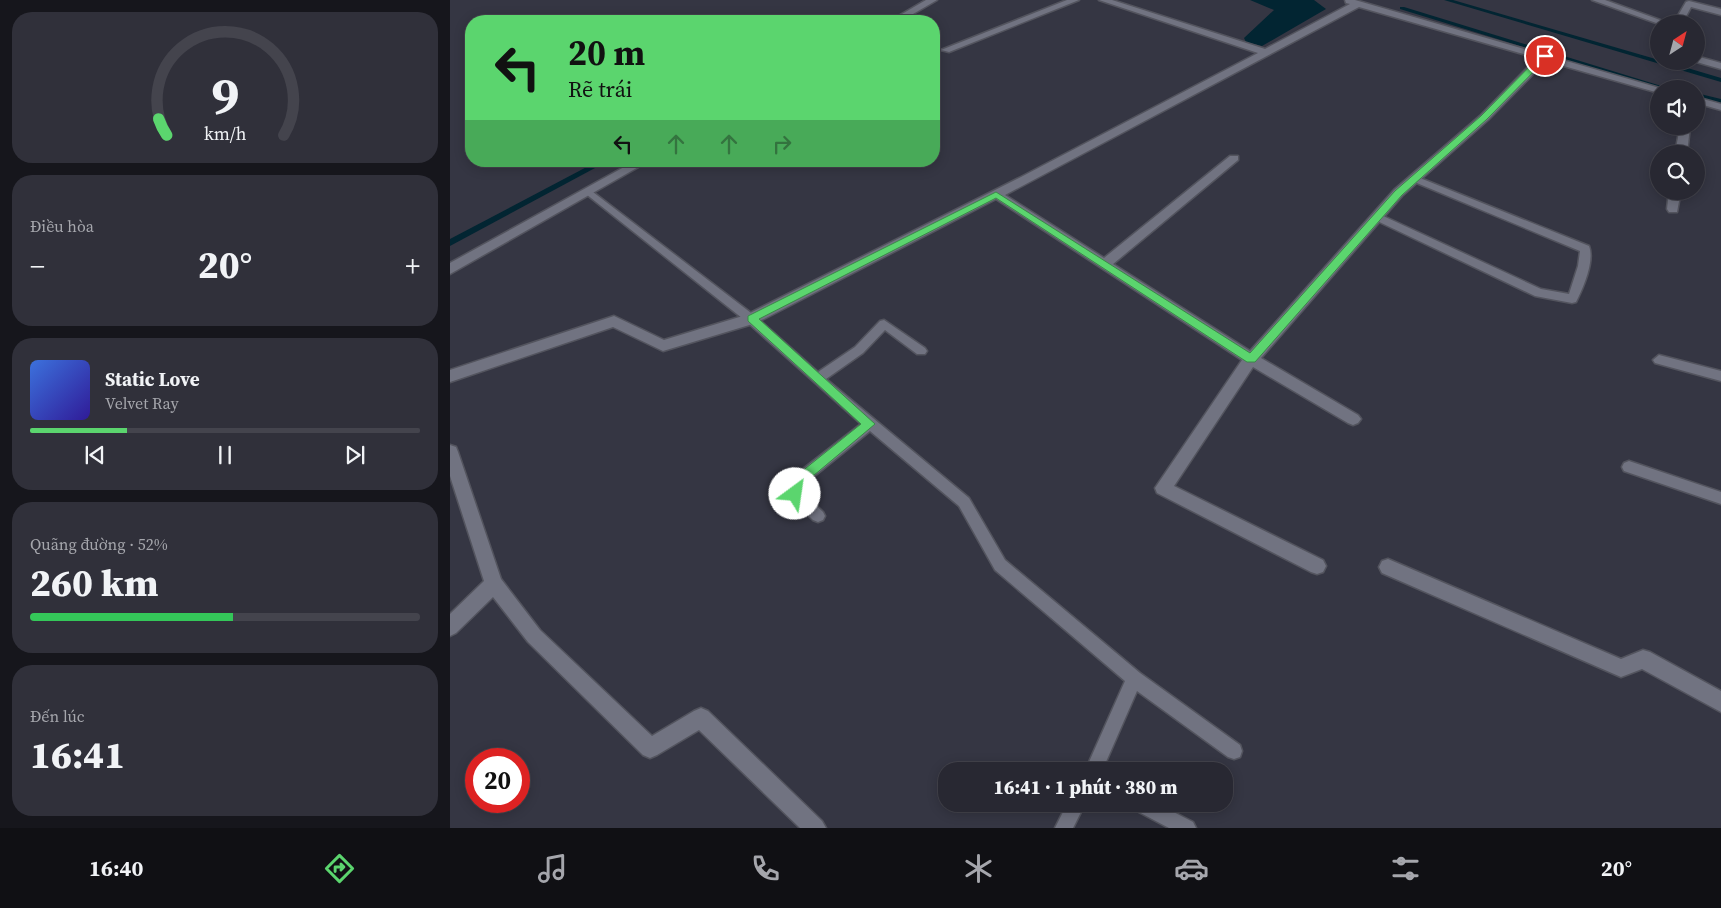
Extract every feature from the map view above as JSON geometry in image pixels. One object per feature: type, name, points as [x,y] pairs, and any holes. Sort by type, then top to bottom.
[{"type":"street","points":[[906,15],[933,0]]},
{"type":"street","points":[[946,50],[1075,0]]},
{"type":"street","points":[[1103,0],[1266,52]]},
{"type":"street","points":[[1377,10],[1391,0]]},
{"type":"street","points":[[1596,0],[1650,18]]},
{"type":"street","points":[[450,376],[614,321],[663,346],[751,319],[996,194],[1266,52],[1351,2],[1650,87]]},
{"type":"street","points":[[1682,15],[1689,4],[1721,12]]},
{"type":"street","points":[[1318,566],[1163,488],[1251,359],[1377,217],[1415,179],[1484,118],[1545,56]]},
{"type":"street","points":[[1705,62],[1721,66]]},
{"type":"street","points":[[1705,103],[1721,107]]},
{"type":"street","points":[[1103,265],[1234,158]]},
{"type":"street","points":[[450,269],[633,167]]},
{"type":"street","points":[[996,194],[1251,359],[1353,419]]},
{"type":"street","points":[[1673,209],[1674,200]]},
{"type":"street","points":[[450,452],[494,584],[534,636],[650,748],[701,718],[815,828]]},
{"type":"street","points":[[1388,567],[1621,668],[1643,659],[1721,702]]},
{"type":"street","points":[[450,627],[494,584]]},
{"type":"lane","points":[[1377,217],[1539,293],[1572,299],[1578,289],[1580,270],[1587,258],[1585,249],[1415,179]]},
{"type":"lane","points":[[589,192],[751,319],[817,379],[964,502],[1000,565],[1134,679],[1234,751]]},
{"type":"lane","points":[[817,379],[859,350],[884,324],[922,351]]},
{"type":"lane","points":[[1659,360],[1721,376]]},
{"type":"lane","points":[[818,516],[795,494],[795,483],[870,424]]},
{"type":"lane","points":[[1629,467],[1721,498]]},
{"type":"lane","points":[[1097,762],[1134,679]]},
{"type":"lane","points":[[1064,828],[1072,812]]},
{"type":"lane","points":[[1156,812],[1187,828]]},
{"type":"water","points":[[1250,0],[1314,0],[1326,9],[1262,46],[1246,42],[1244,38],[1274,10]]},
{"type":"waterway","points":[[1447,0],[1721,80]]},
{"type":"waterway","points":[[1402,8],[1650,84]]},
{"type":"waterway","points":[[1705,97],[1721,101]]},
{"type":"waterway","points":[[450,243],[593,167]]},
{"type":"route","points":[[795,494],[795,483],[870,424],[751,319],[996,194],[1251,359],[1398,193],[1484,118],[1545,56]]}]
